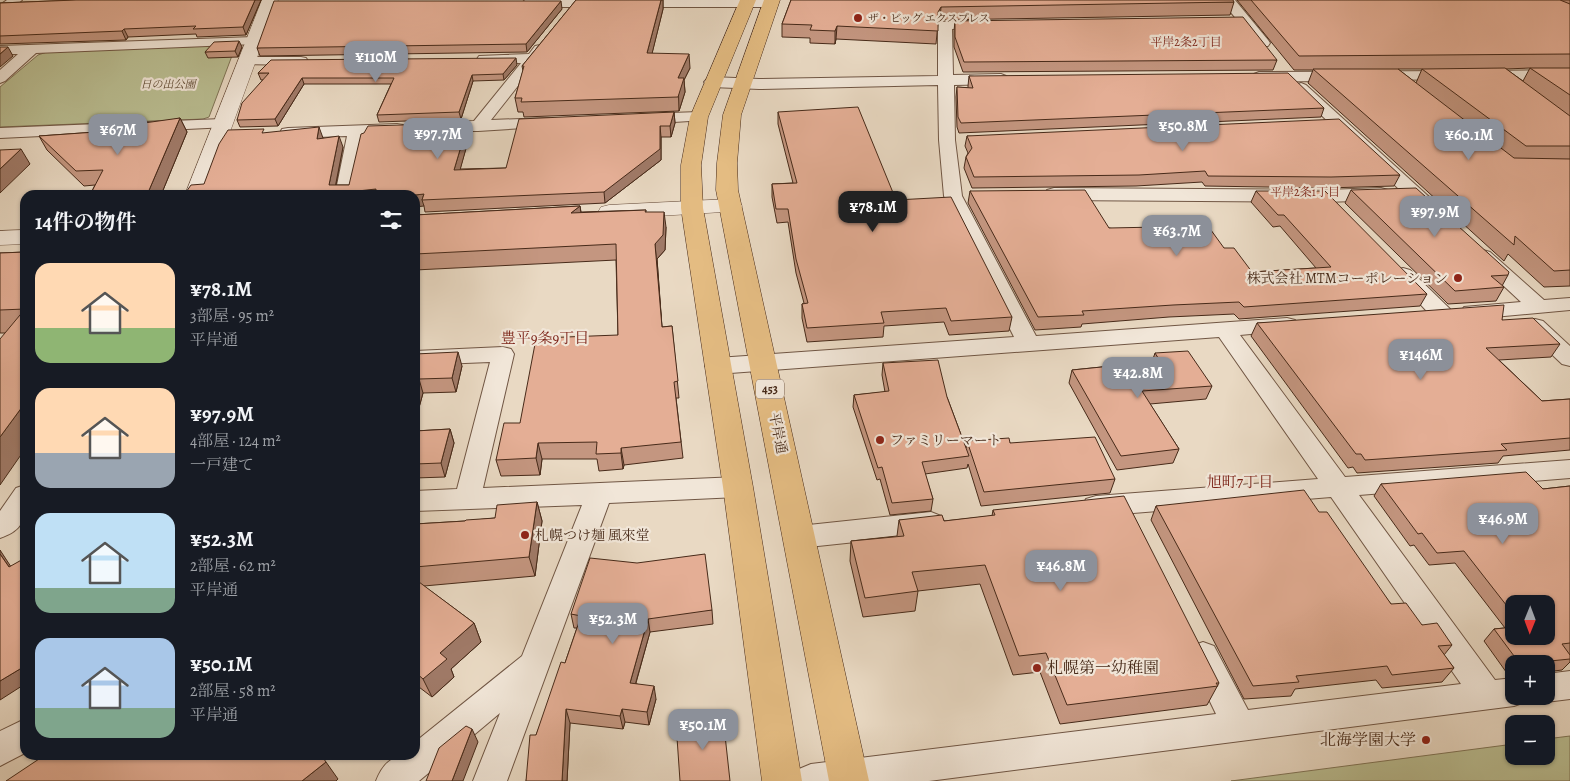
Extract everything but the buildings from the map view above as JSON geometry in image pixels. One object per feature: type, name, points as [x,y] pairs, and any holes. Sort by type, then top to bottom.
[{"type":"highway","points":[[759,2],[712,82],[698,117],[691,165],[692,208],[738,486],[782,781]]},
{"type":"highway","name":"平岸通","points":[[759,2],[742,83],[732,115],[727,163],[727,190],[849,778]]},
{"type":"street","points":[[1228,0],[1289,77],[1443,220]]},
{"type":"street","points":[[566,17],[578,2]]},
{"type":"street","points":[[517,3],[759,2]]},
{"type":"street","points":[[198,190],[224,132],[254,41],[272,3]]},
{"type":"street","points":[[6,5],[29,4]]},
{"type":"street","points":[[1226,21],[1246,21]]},
{"type":"street","points":[[1003,24],[945,25],[947,140],[953,196],[1028,344]]},
{"type":"street","points":[[478,126],[549,38]]},
{"type":"street","points":[[0,50],[254,41]]},
{"type":"street","points":[[0,78],[32,49]]},
{"type":"street","points":[[474,59],[533,58]]},
{"type":"street","points":[[248,61],[316,60]]},
{"type":"street","points":[[1240,77],[1570,75]]},
{"type":"street","points":[[1395,76],[1417,93]]},
{"type":"street","points":[[1502,76],[1524,92]]},
{"type":"street","points":[[712,82],[1015,79]]},
{"type":"street","points":[[623,120],[698,117]]},
{"type":"street","points":[[271,134],[565,122]]},
{"type":"street","points":[[1319,124],[1338,123]]},
{"type":"street","points":[[345,190],[356,131]]},
{"type":"street","points":[[0,133],[224,132]]},
{"type":"street","points":[[947,140],[966,139]]},
{"type":"street","points":[[1040,195],[1108,193],[1326,196],[1413,193]]},
{"type":"street","points":[[953,196],[972,196]]},
{"type":"street","points":[[1326,196],[1347,217]]},
{"type":"street","points":[[592,212],[730,206]]},
{"type":"street","points":[[0,238],[20,237]]},
{"type":"street","points":[[1472,246],[1539,307]]},
{"type":"street","points":[[1388,258],[1442,314]]},
{"type":"street","points":[[1412,316],[1570,304]]},
{"type":"street","points":[[1516,309],[1570,359]]},
{"type":"street","points":[[717,366],[1304,324]]},
{"type":"street","points":[[1224,330],[1337,487],[1500,693]]},
{"type":"street","points":[[420,358],[503,354],[468,497]]},
{"type":"street","points":[[1077,508],[1570,469]]},
{"type":"street","points":[[420,501],[468,497],[599,494],[738,486]]},
{"type":"street","points":[[490,781],[532,666],[599,494]]},
{"type":"street","points":[[1126,503],[1140,530]]},
{"type":"street","points":[[10,526],[20,505]]},
{"type":"street","points":[[799,537],[958,521]]},
{"type":"street","points":[[1189,628],[1239,726]]},
{"type":"street","points":[[420,758],[532,666]]},
{"type":"street","points":[[1555,687],[1570,685]]},
{"type":"street","points":[[811,781],[849,778],[1500,693]]},
{"type":"street","points":[[0,750],[20,737]]},
{"type":"street","points":[[392,781],[418,760]]},
{"type":"green space","name":"日の出公園","points":[[236,45],[209,117],[203,119],[0,127],[0,87],[38,55],[47,52]]},
{"type":"green space","points":[[1570,736],[1570,781],[1231,781],[1505,745],[1505,765],[1555,765],[1555,738]]},
{"type":"place","name":"ザ・ビッグ エクスプレス","points":[[858,18]]},
{"type":"place","name":"株式会社 MTMコーポレーション","points":[[1458,278]]},
{"type":"place","name":"ファミリーマート","points":[[880,440]]},
{"type":"place","name":"札幌つけ麺 風來堂","points":[[525,535]]},
{"type":"place","name":"札幌第一幼稚園","points":[[1037,668]]},
{"type":"place","name":"北海学園大学","points":[[1426,740]]},
{"type":"district","name":"平岸2条2丁目","points":[[1186,42]]},
{"type":"district","name":"平岸2条1丁目","points":[[1305,192]]},
{"type":"district","name":"豊平9条9丁目","points":[[545,338]]},
{"type":"district","name":"旭町7丁目","points":[[1240,482]]}]
